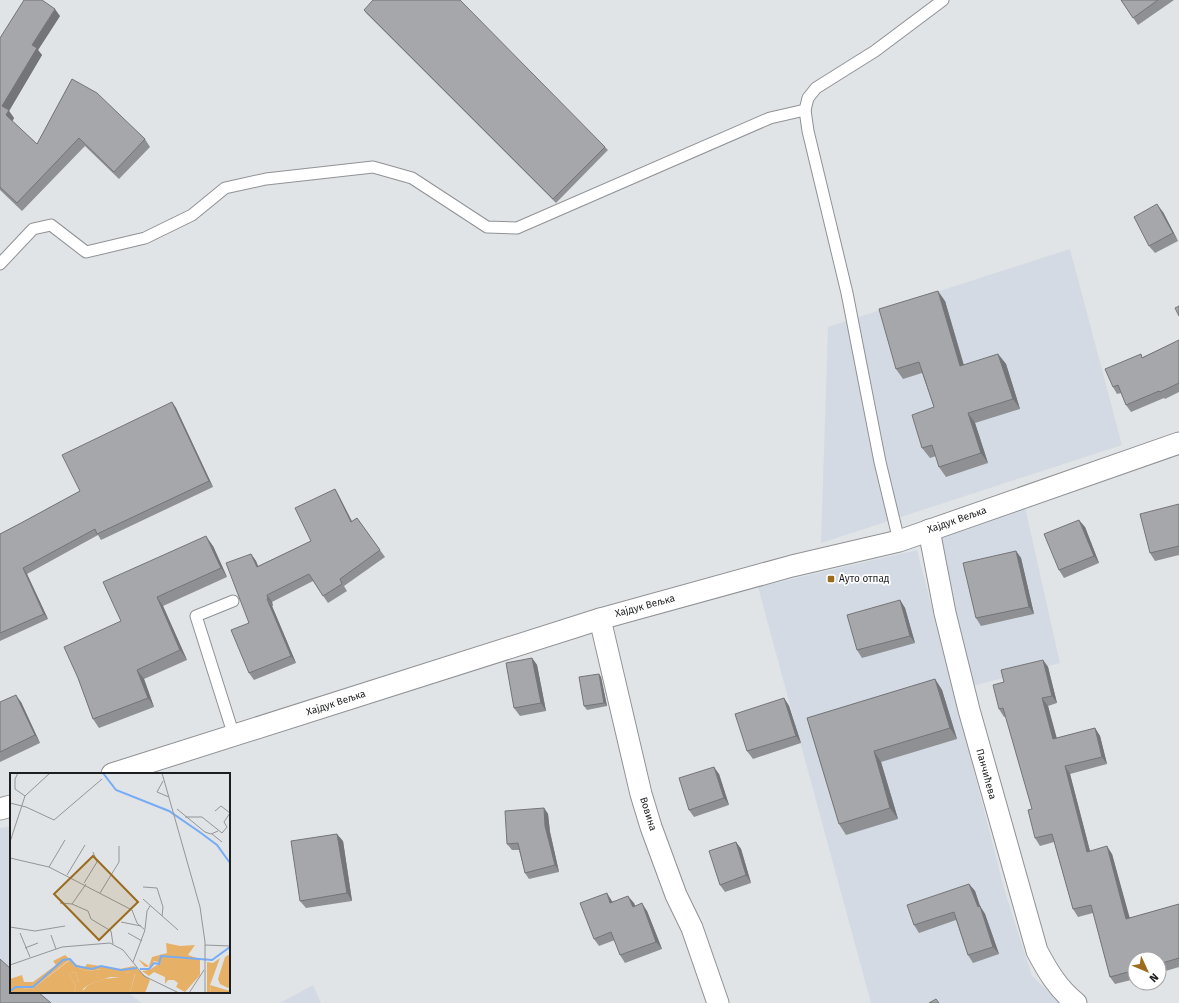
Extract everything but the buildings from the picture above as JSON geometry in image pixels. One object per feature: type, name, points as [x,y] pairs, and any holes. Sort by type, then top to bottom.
[{"type":"street","name":"Хајдук Вељка","points":[[115,773],[600,619],[792,566],[899,541],[1179,443]]},
{"type":"street","name":"Панчићева","points":[[929,530],[968,710],[1037,951],[1047,971],[1060,988],[1076,1003]]},
{"type":"street","name":"Вовина","points":[[600,619],[641,794],[651,828],[676,895],[692,928],[718,1003]]},
{"type":"street","points":[[0,809],[10,806]]},
{"type":"lane","points":[[899,541],[878,454],[847,293],[808,131],[805,110],[808,98],[816,88],[875,50],[943,0]]},
{"type":"lane","points":[[0,264],[33,229],[51,225],[86,252],[145,238],[192,215],[225,188],[266,179],[372,167],[412,178],[487,227],[517,228],[770,118],[805,110]]},
{"type":"lane","points":[[233,601],[196,616],[234,736]]},
{"type":"shaded area","points":[[1070,249],[1122,445],[821,543],[828,327]]},
{"type":"shaded area","points":[[1025,507],[1060,663],[969,687],[939,536]]},
{"type":"shaded area","points":[[917,550],[1005,892],[1032,976],[1061,1003],[871,1003],[758,587]]},
{"type":"shaded area","points":[[10,826],[10,993],[128,993],[142,1003],[0,1003],[0,828]]},
{"type":"shaded area","points":[[313,985],[321,1003],[280,1003]]},
{"type":"place","name":"Ауто отпад","points":[[831,579]]}]
